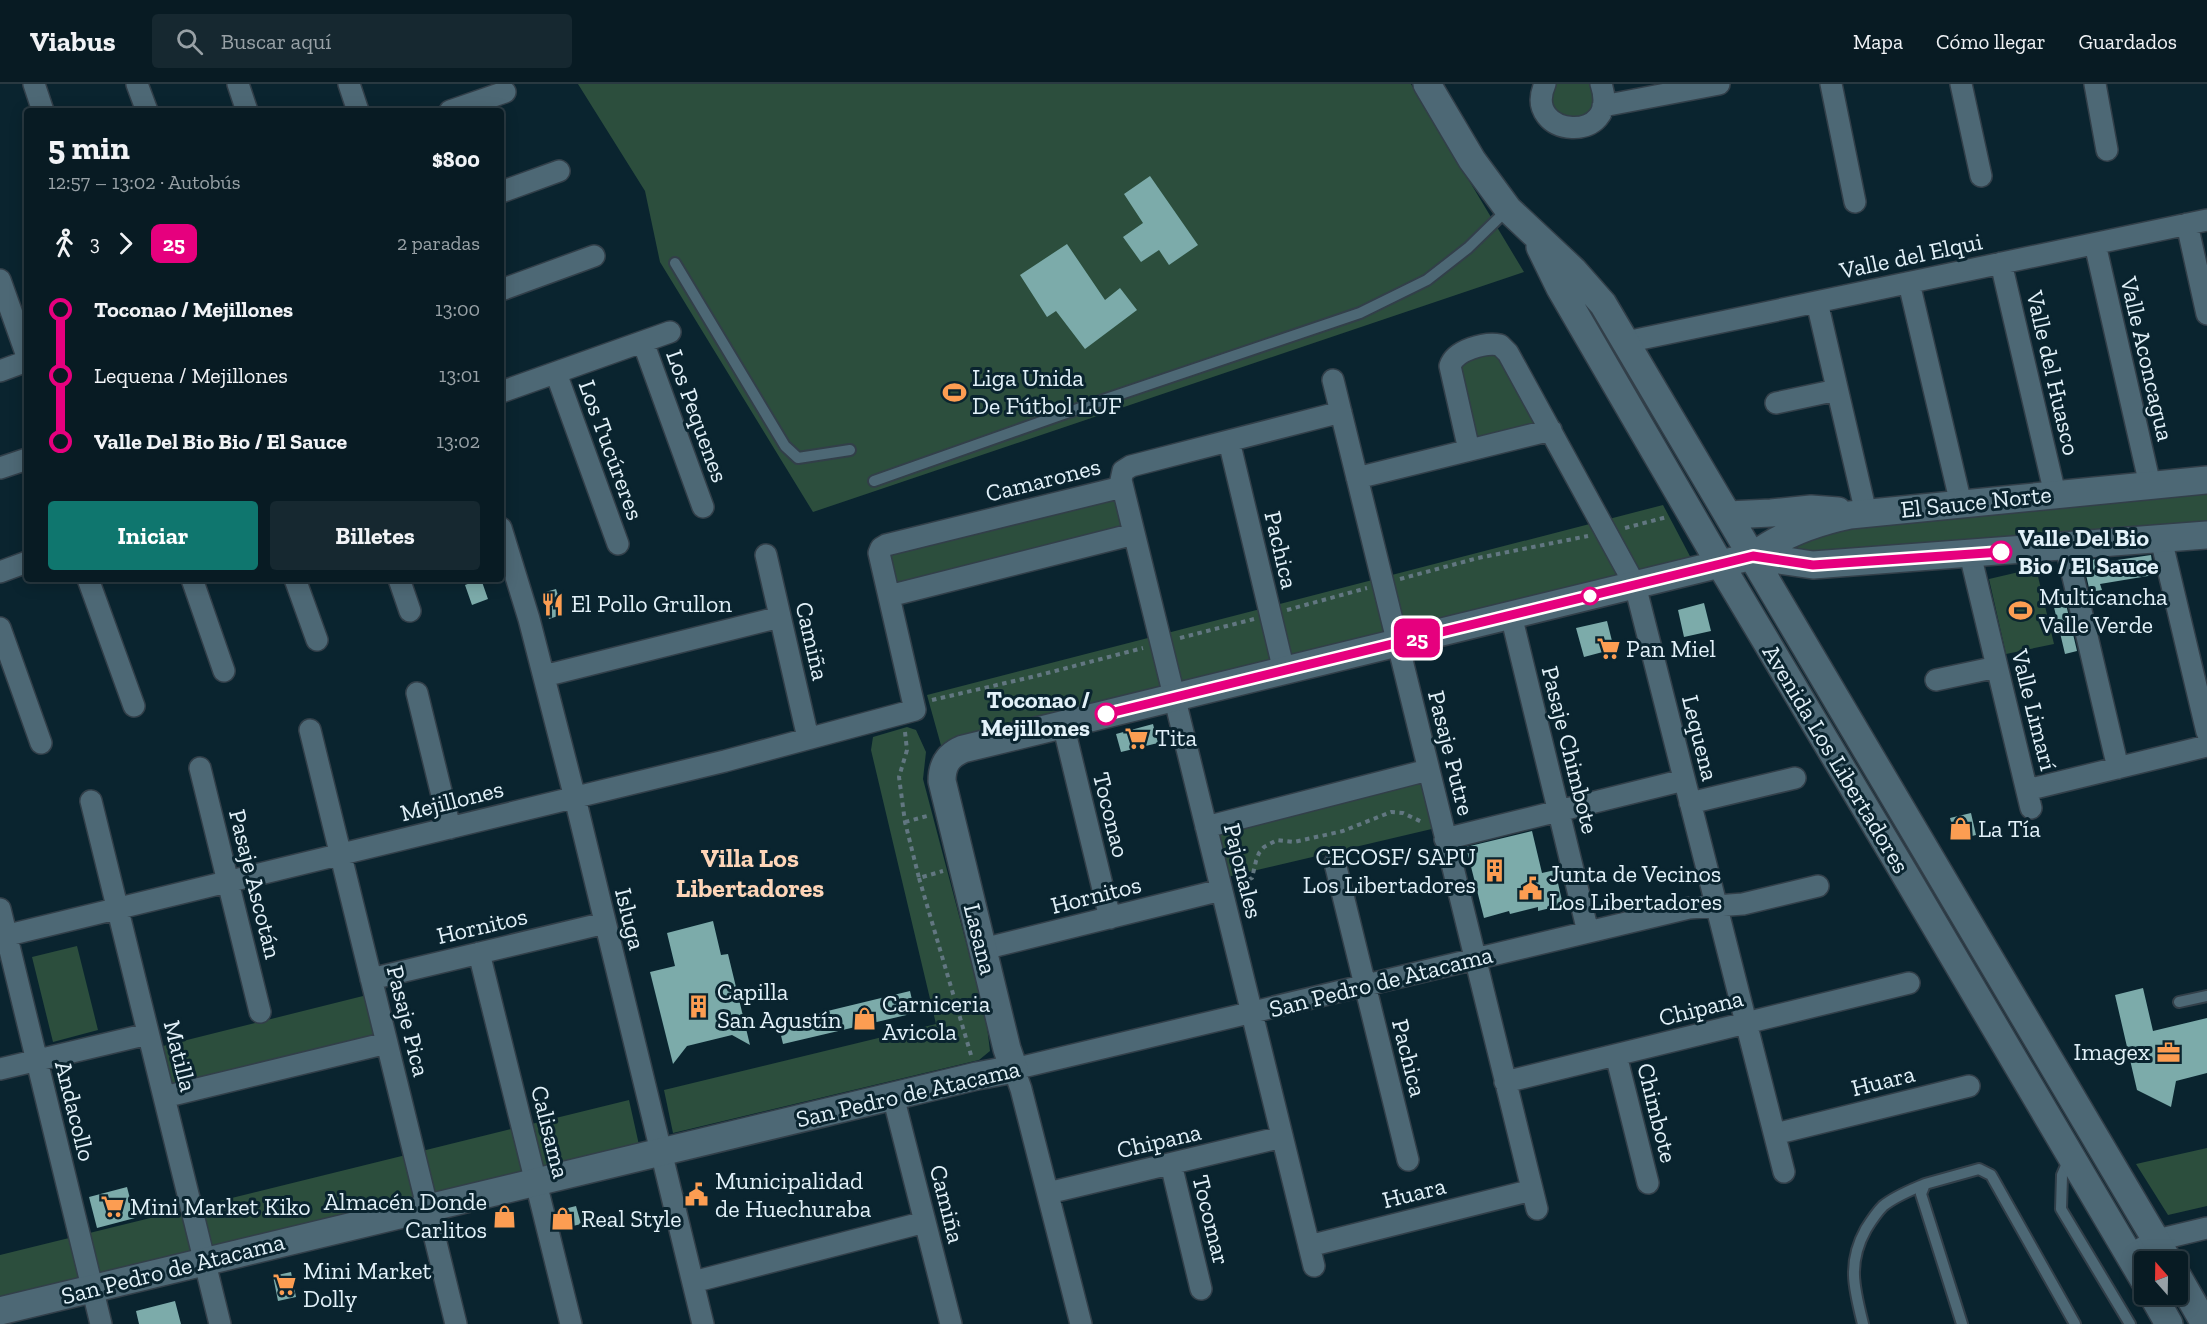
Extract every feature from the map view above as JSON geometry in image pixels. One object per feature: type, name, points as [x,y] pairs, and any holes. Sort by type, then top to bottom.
[{"type":"street","points":[[33,84],[42,108]]},
{"type":"street","points":[[137,84],[146,108]]},
{"type":"street","points":[[238,84],[247,108]]},
{"type":"street","points":[[349,84],[357,108]]},
{"type":"street","name":"Avenida Los Libertadores","points":[[1427,84],[1472,160],[1508,209],[1554,251],[1603,304],[2163,1251]]},
{"type":"street","points":[[1545,84],[1542,96],[1543,107],[1547,116],[1564,128],[1584,127],[1599,115],[1604,95],[1601,84]]},
{"type":"street","points":[[1603,106],[1719,84]]},
{"type":"street","points":[[1831,84],[1855,202]]},
{"type":"street","points":[[1961,84],[1981,176]]},
{"type":"street","points":[[2095,84],[2107,150]]},
{"type":"street","points":[[459,108],[505,92]]},
{"type":"street","points":[[504,191],[559,171]]},
{"type":"street","points":[[2197,222],[2207,314]]},
{"type":"street","name":"Valle del Elqui","points":[[1626,342],[2197,222]]},
{"type":"street","name":"Avenida Los Libertadores","points":[[1532,233],[1560,288],[1689,511],[2134,1263]]},
{"type":"street","name":"Valle Aconcagua","points":[[2095,244],[2150,485]]},
{"type":"street","points":[[504,289],[594,256]]},
{"type":"street","name":"Valle del Huasco","points":[[2001,263],[2055,494]]},
{"type":"street","points":[[0,280],[24,348]]},
{"type":"street","points":[[1909,283],[1961,504]]},
{"type":"street","points":[[1728,515],[1823,508],[1858,514],[1837,390],[1817,302]]},
{"type":"street","points":[[504,391],[670,332]]},
{"type":"street","name":"Los Pequenes","points":[[643,342],[703,507]]},
{"type":"street","name":"Lequena","points":[[1468,450],[1450,366],[1455,356],[1461,353],[1489,345],[1500,345],[1508,353],[1635,585],[1784,1172]]},
{"type":"street","points":[[0,371],[24,362]]},
{"type":"street","name":"Los Tucúreres","points":[[556,373],[618,544]]},
{"type":"street","name":"Pasaje Putre","points":[[1333,380],[1534,1199]]},
{"type":"street","points":[[1776,403],[1837,390]]},
{"type":"street","name":"Camarones","points":[[889,596],[879,553],[886,545],[1122,487],[1123,471],[1131,466],[1341,412]]},
{"type":"street","points":[[1356,478],[1551,430]]},
{"type":"street","name":"Pachica","points":[[1229,441],[1284,671]]},
{"type":"street","points":[[0,468],[24,460]]},
{"type":"street","name":"El Sauce Norte","points":[[1753,556],[1782,538],[1819,523],[1858,514],[2207,480]]},
{"type":"street","name":"Pajonales","points":[[1122,487],[1312,1256]]},
{"type":"street","points":[[908,711],[889,596],[1134,534]]},
{"type":"street","points":[[1063,724],[1753,556],[1813,565],[2207,535]]},
{"type":"street","name":"Isluga","points":[[504,538],[529,619],[575,798],[703,1324]]},
{"type":"street","points":[[2161,539],[2207,732]]},
{"type":"street","points":[[2066,547],[2118,768],[2207,746]]},
{"type":"street","name":"Valle Limarí","points":[[1970,554],[2029,799],[2118,768]]},
{"type":"street","name":"Camiña","points":[[766,555],[808,738]]},
{"type":"street","points":[[0,572],[24,563]]},
{"type":"street","points":[[89,582],[134,706]]},
{"type":"street","points":[[193,582],[224,671]]},
{"type":"street","points":[[296,582],[317,640]]},
{"type":"street","points":[[400,582],[410,610]]},
{"type":"street","name":"Pasaje Chimbote","points":[[1511,615],[1588,932]]},
{"type":"street","points":[[544,676],[780,617]]},
{"type":"street","points":[[0,628],[41,743]]},
{"type":"street","points":[[1936,681],[1997,667]]},
{"type":"street","points":[[417,693],[450,828]]},
{"type":"street","name":"Mejillones","points":[[3,936],[725,761],[908,711]]},
{"type":"street","name":"Lasana","points":[[1063,724],[963,749],[950,756],[946,762],[942,781],[1007,1049],[1021,1089],[1081,1324]]},
{"type":"street","name":"Toconao","points":[[1063,724],[1110,918]]},
{"type":"street","name":"Pasaje Pica","points":[[310,730],[456,1324]]},
{"type":"street","name":"Pasaje Ascotán","points":[[200,768],[260,1012]]},
{"type":"street","points":[[1206,827],[1428,770]]},
{"type":"street","points":[[1690,803],[1795,778]]},
{"type":"street","points":[[1443,829],[1559,811],[1684,780]]},
{"type":"street","name":"Matilla","points":[[90,801],[220,1324]]},
{"type":"street","name":"Pachica","points":[[1335,863],[1408,1160]]},
{"type":"street","name":"San Pedro de Atacama","points":[[0,1311],[893,1096],[1689,908],[1743,904],[1818,886]]},
{"type":"street","name":"Hornitos","points":[[983,949],[1221,890]]},
{"type":"street","name":"Andacollo","points":[[0,909],[3,936],[37,1061],[101,1324]]},
{"type":"street","name":"Hornitos","points":[[371,978],[605,923]]},
{"type":"street","name":"Calisama","points":[[479,953],[571,1324]]},
{"type":"street","name":"Chipana","points":[[1505,1082],[1909,983]]},
{"type":"street","points":[[0,1070],[148,1034]]},
{"type":"street","points":[[164,1097],[387,1043]]},
{"type":"street","name":"Chimbote","points":[[1616,1055],[1648,1183]]},
{"type":"street","name":"Huara","points":[[1775,1134],[1969,1086]]},
{"type":"street","name":"Camiña","points":[[893,1096],[951,1324]]},
{"type":"street","name":"Chipana","points":[[1048,1193],[1282,1137]]},
{"type":"street","name":"Tocomar","points":[[1171,1164],[1201,1288]]},
{"type":"street","name":"Huara","points":[[1312,1256],[1534,1199]]},
{"type":"street","points":[[693,1282],[925,1222]]},
{"type":"street","points":[[2163,1251],[2207,1228]]},
{"type":"street","points":[[2129,1255],[2134,1254]]},
{"type":"street","points":[[2188,1294],[2205,1324]]},
{"type":"street","points":[[2158,1305],[2169,1324]]},
{"type":"lane","points":[[874,481],[1360,313],[1427,280],[1468,248],[1508,209]]},
{"type":"lane","points":[[675,263],[785,446],[798,458],[850,450]]},
{"type":"lane","points":[[2179,1002],[2207,996]]},
{"type":"lane","points":[[2070,1156],[2062,1175],[2061,1209],[2130,1324]]},
{"type":"lane","points":[[1863,1324],[1853,1279],[1858,1245],[1869,1224],[1882,1207],[1894,1199],[1925,1184],[1979,1169],[1991,1175],[2075,1324]]},
{"type":"lane","points":[[1925,1184],[1922,1194],[1962,1324]]},
{"type":"path","points":[[1606,533],[1689,511]]},
{"type":"path","points":[[908,711],[907,750],[899,777],[905,822],[919,878],[977,1076]]},
{"type":"path","points":[[1221,890],[1252,878],[1259,853],[1277,840],[1294,842],[1342,831],[1390,812],[1403,813],[1419,822],[1443,829]]},
{"type":"path","points":[[919,878],[962,865]]},
{"type":"green space","name":"Liga Unida De Fútbol LUF","points":[[578,84],[1411,84],[1524,272],[813,512],[660,262],[645,191]]},
{"type":"green space","points":[[1552,84],[1594,84],[1598,104],[1580,122],[1551,110]]},
{"type":"green space","points":[[1486,353],[1496,354],[1503,361],[1534,423],[1478,439],[1457,372],[1461,362]]},
{"type":"green space","points":[[2207,489],[2207,529],[1814,561],[1792,552],[1809,537],[1860,527]]},
{"type":"green space","points":[[1114,495],[1126,521],[1121,527],[904,584],[896,582],[886,566],[890,555],[901,547]]},
{"type":"green space","points":[[1663,505],[1692,560],[942,749],[927,695]]},
{"type":"green space","name":"Multicancha Valle Verde","points":[[2036,568],[2054,644],[2006,654],[1989,579]]},
{"type":"green space","points":[[907,727],[916,730],[926,752],[923,779],[986,1018],[990,1051],[979,1060],[673,1133],[664,1090],[936,1024],[871,750],[873,737]]},
{"type":"green space","points":[[1418,779],[1425,785],[1436,828],[1227,877],[1217,835],[1221,829]]},
{"type":"green space","points":[[77,946],[98,1030],[53,1042],[32,957]]},
{"type":"green space","points":[[367,995],[378,1042],[170,1093],[159,1047]]},
{"type":"green space","points":[[629,1100],[639,1145],[0,1297],[0,1255]]},
{"type":"green space","points":[[2207,1148],[2207,1206],[2168,1215],[2136,1164]]},
{"type":"building","points":[[1150,176],[1198,245],[1169,265],[1159,250],[1141,262],[1123,237],[1143,223],[1124,194]]},
{"type":"building","points":[[1067,244],[1105,300],[1120,288],[1137,310],[1085,349],[1056,311],[1047,317],[1020,275]]},
{"type":"building","points":[[2151,555],[2154,575],[2100,584],[2102,590],[2090,592],[2083,562],[2096,559],[2097,563]]},
{"type":"building","points":[[482,582],[488,599],[472,605],[465,585]]},
{"type":"building","name":"El Pollo Grullon","points":[[556,589],[564,614],[549,619],[542,593]]},
{"type":"building","points":[[2065,600],[2077,651],[2065,654],[2053,603]]},
{"type":"building","points":[[1704,603],[1711,631],[1684,637],[1678,610]]},
{"type":"building","points":[[1607,621],[1614,649],[1584,657],[1576,628]]},
{"type":"building","name":"Tita","points":[[1153,724],[1158,743],[1121,752],[1116,734]]},
{"type":"building","points":[[1971,813],[1976,835],[1956,840],[1950,818]]},
{"type":"building","points":[[1532,831],[1542,873],[1555,870],[1563,905],[1538,911],[1538,907],[1510,914],[1509,911],[1484,918],[1466,847]]},
{"type":"building","name":"Capilla San Agustín","points":[[713,921],[721,955],[728,954],[750,1045],[732,1035],[687,1046],[673,1064],[650,972],[675,966],[667,933]]},
{"type":"building","name":"Imagex","points":[[2143,988],[2153,1031],[2207,1018],[2207,1073],[2176,1081],[2171,1107],[2137,1090],[2115,995]]},
{"type":"building","points":[[910,991],[915,1013],[783,1044],[778,1023]]},
{"type":"building","name":"Mini Market Kiko","points":[[127,1187],[135,1218],[97,1228],[89,1197]]},
{"type":"building","points":[[576,1206],[581,1224],[561,1229],[556,1211]]},
{"type":"building","points":[[291,1272],[296,1297],[278,1301],[273,1276]]},
{"type":"building","points":[[175,1301],[181,1324],[139,1324],[136,1311]]},
{"type":"bus line","name":"25","points":[[1106,714],[1753,556],[1813,565],[2001,552]]},
{"type":"place","name":"Liga Unida De Fútbol LUF","points":[[954,392]]},
{"type":"place","name":"Valle Del Bio Bio / El Sauce","points":[[2001,552]]},
{"type":"place","name":"El Pollo Grullon","points":[[553,604]]},
{"type":"place","name":"Multicancha Valle Verde","points":[[2021,611]]},
{"type":"place","name":"Pan Miel","points":[[1608,649]]},
{"type":"place","name":"Toconao / Mejillones","points":[[1106,714]]},
{"type":"place","name":"Tita","points":[[1137,738]]},
{"type":"place","name":"La Tía","points":[[1960,829]]},
{"type":"place","name":"CECOSF/ SAPU Los Libertadores","points":[[1494,871]]},
{"type":"place","name":"Junta de Vecinos Los Libertadores","points":[[1531,888]]},
{"type":"place","name":"Capilla San Agustín","points":[[699,1006]]},
{"type":"place","name":"Carniceria Avicola","points":[[864,1018]]},
{"type":"place","name":"Imagex","points":[[2168,1052]]},
{"type":"place","name":"Municipalidad de Huechuraba","points":[[697,1195]]},
{"type":"place","name":"Mini Market Kiko","points":[[112,1207]]},
{"type":"place","name":"Almacén Donde Carlitos","points":[[505,1216]]},
{"type":"place","name":"Real Style","points":[[563,1219]]},
{"type":"place","name":"Mini Market Dolly","points":[[285,1285]]},
{"type":"district","name":"Villa Los Libertadores","points":[[750,873]]}]
